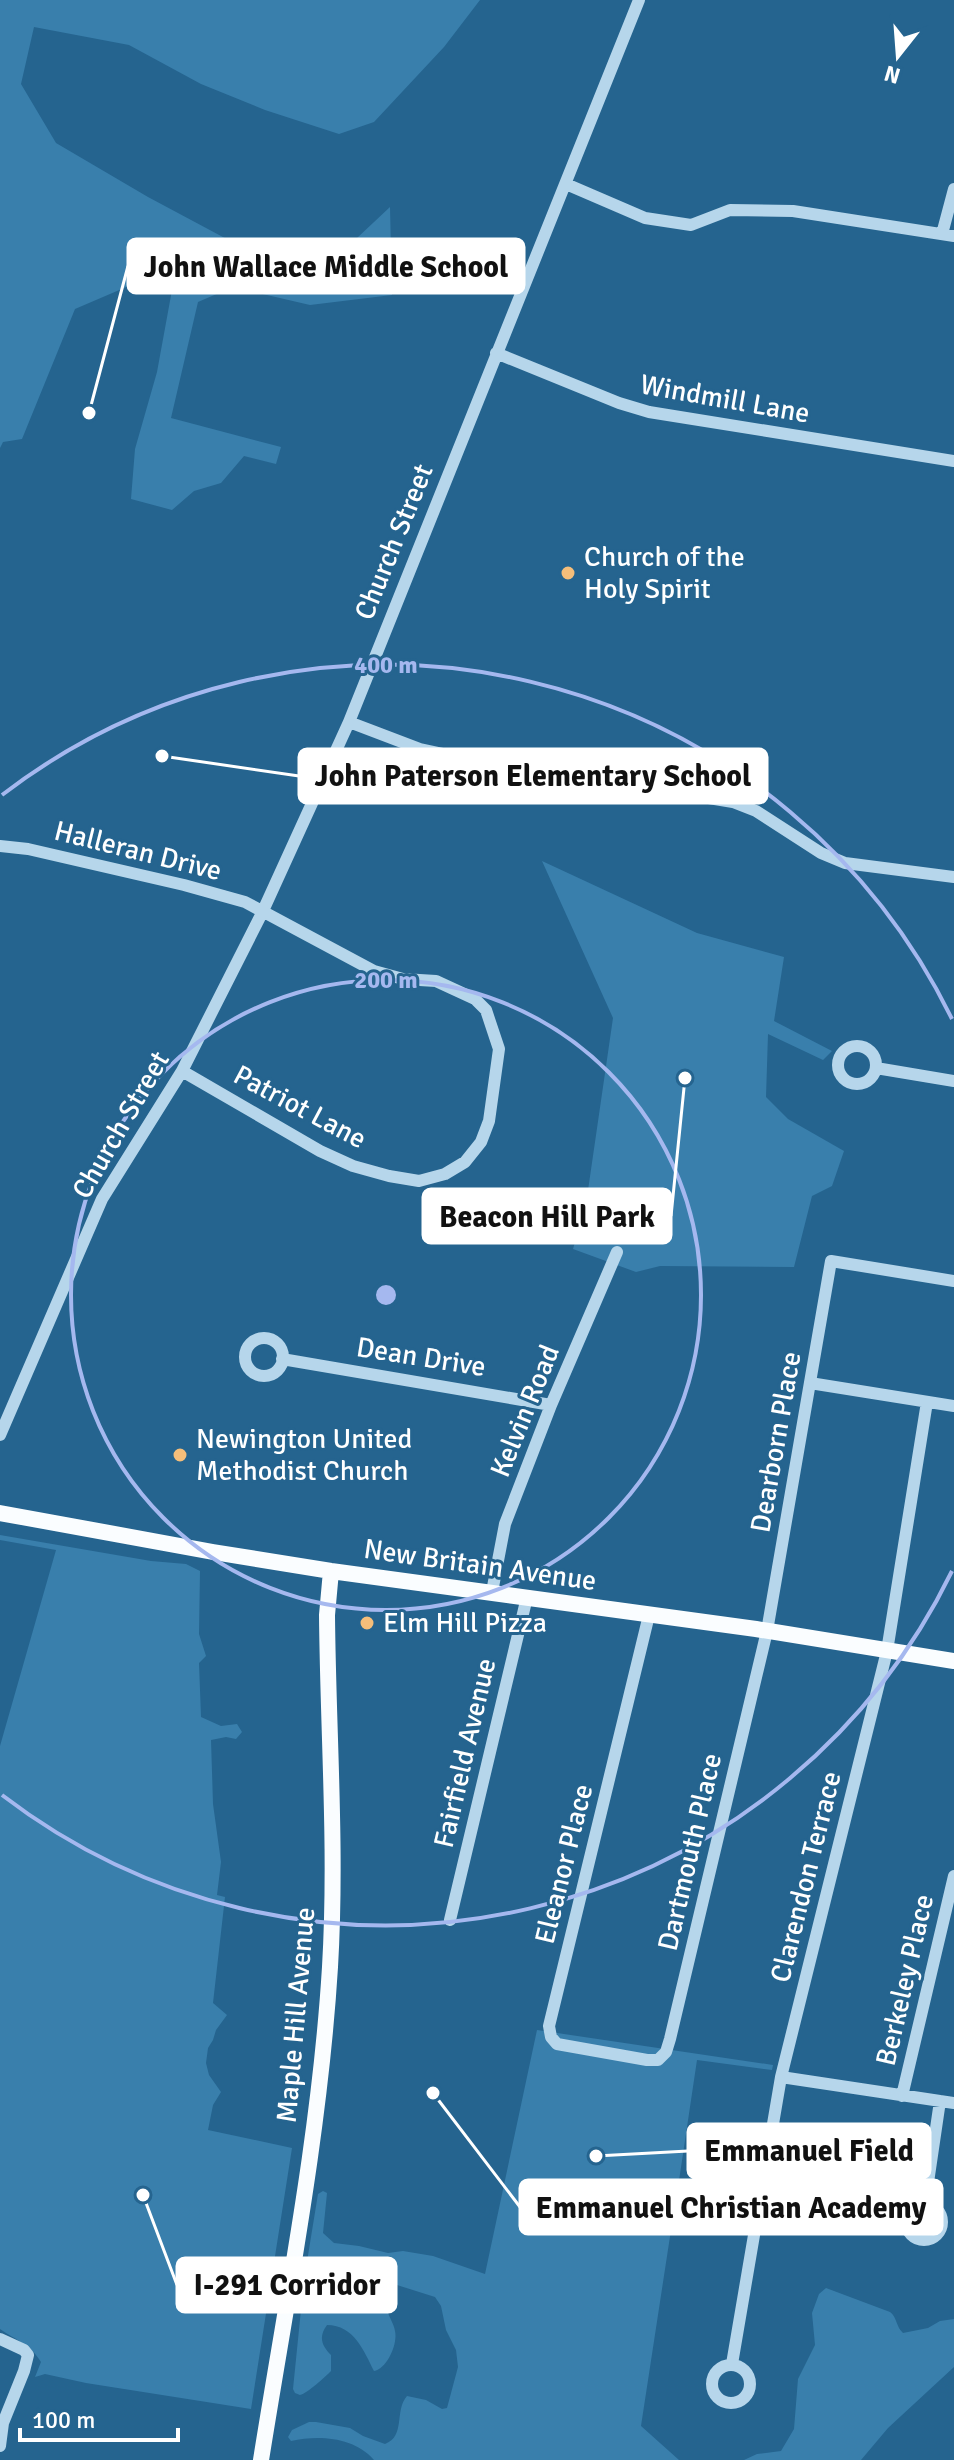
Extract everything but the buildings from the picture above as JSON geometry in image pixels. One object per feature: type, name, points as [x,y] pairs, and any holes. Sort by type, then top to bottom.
[{"type":"main road","name":"New Britain Avenue","points":[[0,1513],[331,1571],[767,1631],[954,1661]]},
{"type":"main road","name":"Maple Hill Avenue","points":[[261,2460],[308,2169],[330,1970],[333,1886],[327,1615],[331,1571]]},
{"type":"street","name":"Church Street","points":[[0,1435],[102,1199],[182,1071],[262,913],[349,722],[639,0]]},
{"type":"street","points":[[566,184],[645,218],[691,225],[730,210],[793,211],[948,235],[954,189]]},
{"type":"street","name":"Windmill Lane","points":[[496,353],[649,412],[954,461]]},
{"type":"street","points":[[349,722],[420,749],[448,755],[733,802],[756,811],[821,853],[845,863],[954,877]]},
{"type":"street","name":"Halleran Drive","points":[[0,846],[186,885],[245,902],[262,913]]},
{"type":"street","name":"Patriot Lane","points":[[182,1071],[320,1151],[353,1166],[389,1176],[419,1181],[445,1174],[465,1162],[481,1142],[489,1121],[499,1049],[486,1010],[460,990],[436,981],[403,979],[374,971],[262,913]]},
{"type":"street","points":[[876,1068],[954,1081]]},
{"type":"street","name":"Kelvin Road","points":[[492,1592],[505,1524],[551,1405],[617,1252]]},
{"type":"street","name":"Dearborn Place","points":[[767,1631],[831,1261],[954,1281]]},
{"type":"street","name":"Dean Drive","points":[[282,1359],[551,1405]]},
{"type":"street","points":[[810,1383],[954,1406]]},
{"type":"street","name":"Clarendon Terrace","points":[[732,2364],[781,2077],[887,1651],[927,1402]]},
{"type":"street","name":"Fairfield Avenue","points":[[450,1920],[527,1597]]},
{"type":"street","name":"Eleanor Place","points":[[637,2059],[557,2044],[549,2032],[549,2026],[649,1615]]},
{"type":"street","name":"Dartmouth Place","points":[[637,2059],[658,2060],[666,2052],[670,2039],[767,1631]]},
{"type":"street","name":"Berkeley Place","points":[[902,2096],[954,1876]]},
{"type":"street","points":[[781,2077],[954,2103]]},
{"type":"street","points":[[925,2203],[940,2101]]},
{"type":"street","points":[[0,2339],[28,2355],[3,2423],[0,2446]]},
{"type":"shaded area","points":[[0,0],[480,0],[444,47],[374,122],[339,134],[265,110],[201,84],[129,45],[34,27],[21,84],[56,143],[236,244],[317,249],[357,238],[390,207],[392,295],[310,305],[233,287],[198,302],[171,418],[281,447],[276,464],[244,456],[221,483],[194,491],[172,510],[131,499],[135,449],[157,372],[172,290],[138,282],[75,309],[22,439],[3,442],[0,448]]},
{"type":"shaded area","points":[[542,861],[697,933],[784,957],[774,1021],[832,1051],[823,1060],[768,1034],[766,1097],[788,1119],[844,1151],[832,1186],[812,1196],[794,1267],[660,1266],[636,1272],[573,1249],[586,1204],[613,1018]]},
{"type":"shaded area","points":[[0,1535],[151,1561],[186,1564],[200,1571],[199,1634],[206,1656],[199,1663],[201,1717],[221,1726],[237,1724],[242,1732],[236,1739],[211,1740],[213,1804],[221,1862],[217,1895],[225,1897],[213,2003],[227,2015],[208,2048],[206,2063],[209,2075],[221,2092],[213,2105],[208,2130],[292,2148],[251,2409],[45,2374],[35,2377],[41,2362],[37,2356],[0,2329],[0,1746],[56,1550],[0,1540]]},
{"type":"shaded area","points":[[537,2030],[773,2065],[772,2070],[697,2060],[677,2194],[680,2203],[671,2230],[641,2426],[679,2460],[374,2460],[357,2446],[346,2442],[324,2438],[291,2441],[288,2437],[292,2430],[316,2422],[350,2428],[385,2444],[398,2429],[407,2396],[447,2408],[458,2367],[456,2350],[446,2330],[441,2306],[435,2297],[397,2285],[387,2307],[395,2342],[383,2366],[374,2371],[351,2334],[327,2325],[322,2341],[331,2355],[331,2371],[307,2391],[300,2395],[295,2393],[304,2280],[318,2194],[323,2191],[327,2193],[323,2233],[334,2243],[388,2253],[403,2251],[433,2256],[485,2274]]},
{"type":"shaded area","points":[[826,2288],[890,2312],[903,2333],[954,2319],[954,2367],[888,2428],[861,2460],[744,2460],[757,2454],[781,2451],[794,2429],[798,2379],[815,2345],[812,2313],[819,2294]]},
{"type":"place","name":"John Wallace Middle School","points":[[89,413]]},
{"type":"place","name":"Church of the Holy Spirit","points":[[568,573]]},
{"type":"place","name":"John Paterson Elementary School","points":[[162,756]]},
{"type":"place","name":"Beacon Hill Park","points":[[685,1078]]},
{"type":"place","name":"Newington United Methodist Church","points":[[180,1455]]},
{"type":"place","name":"Elm Hill Pizza","points":[[367,1623]]},
{"type":"place","name":"Emmanuel Christian Academy","points":[[433,2093]]},
{"type":"place","name":"Emmanuel Field","points":[[596,2156]]},
{"type":"place","name":"I-291 Corridor","points":[[143,2195]]}]
